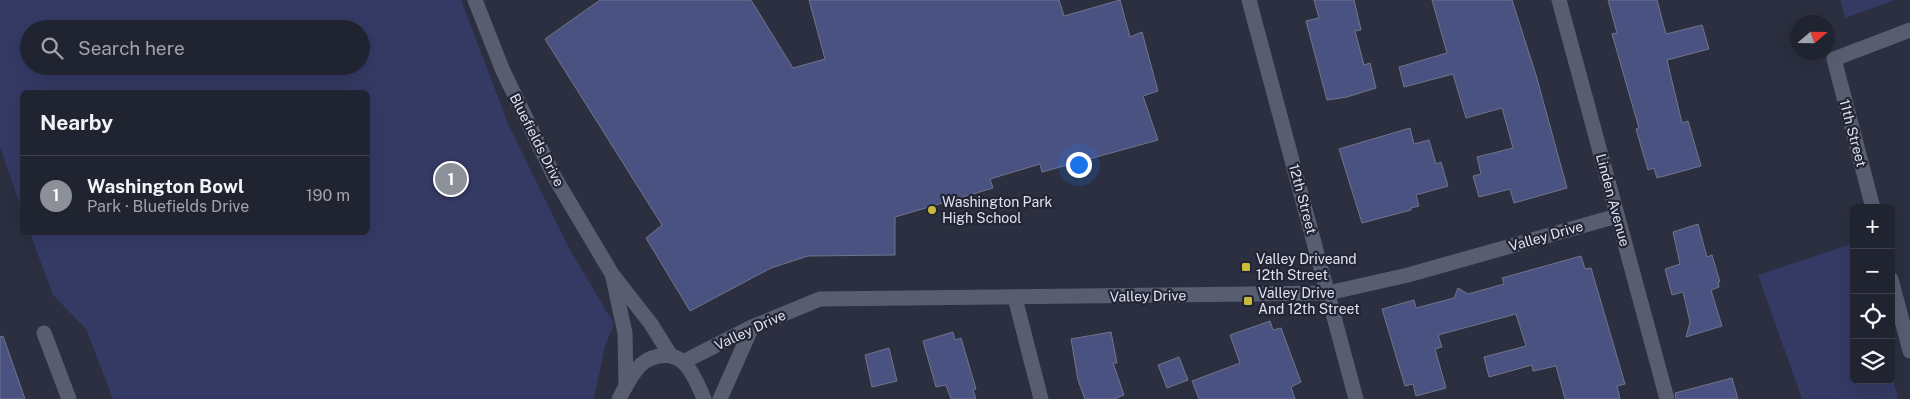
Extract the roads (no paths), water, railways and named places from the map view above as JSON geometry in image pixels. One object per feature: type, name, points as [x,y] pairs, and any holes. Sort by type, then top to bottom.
[{"type":"street","name":"Bluefields Drive","points":[[475,0],[503,71],[555,178],[612,274],[700,388],[704,399]]},
{"type":"street","name":"12th Street","points":[[1248,0],[1356,399]]},
{"type":"street","name":"Linden Avenue","points":[[1559,0],[1667,399]]},
{"type":"street","name":"11th Street","points":[[1872,204],[1834,59],[1910,30]]},
{"type":"street","name":"Valley Drive","points":[[622,392],[638,368],[647,361],[660,356],[677,359],[820,299],[1328,293],[1408,274],[1617,216]]},
{"type":"street","name":"Bluefields Drive","points":[[612,274],[625,333],[622,392]]},
{"type":"street","points":[[1895,294],[1910,349]]},
{"type":"street","points":[[1015,298],[1041,399]]},
{"type":"street","points":[[720,399],[752,327]]},
{"type":"street","points":[[44,333],[69,399]]},
{"type":"place","name":"Washington Bowl","points":[[451,179]]},
{"type":"place","name":"Washington Park High School","points":[[932,210]]},
{"type":"place","name":"Valley Driveand 12th Street","points":[[1246,267]]},
{"type":"place","name":"Valley Drive And 12th Street","points":[[1248,301]]}]
